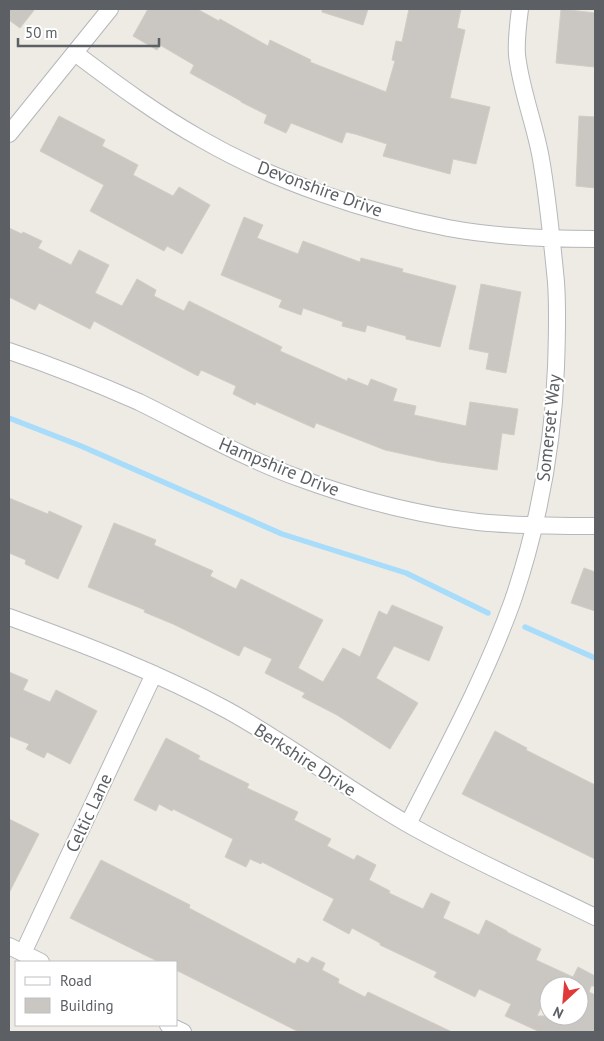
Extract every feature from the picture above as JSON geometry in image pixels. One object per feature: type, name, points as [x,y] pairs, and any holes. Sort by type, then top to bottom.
[{"type":"street","points":[[9,134],[110,9]]},
{"type":"street","name":"Somerset Way","points":[[408,824],[484,670],[512,601],[535,525],[545,480],[555,390],[556,284],[541,159],[518,60],[517,33],[520,9]]},
{"type":"street","name":"Devonshire Drive","points":[[75,53],[153,110],[205,142],[254,166],[296,183],[362,206],[450,228],[552,239],[595,239]]},
{"type":"street","name":"Hampshire Drive","points":[[9,351],[83,378],[131,399],[254,461],[299,479],[350,495],[437,515],[478,522],[595,526]]},
{"type":"street","name":"Berkshire Drive","points":[[9,616],[87,646],[192,691],[257,728],[408,824],[595,917]]},
{"type":"street","name":"Celtic Lane","points":[[16,950],[154,674]]},
{"type":"street","points":[[16,950],[39,961]]},
{"type":"street","points":[[170,1026],[183,1032]]},
{"type":"building","points":[[9,9],[35,9],[20,28],[9,20]]},
{"type":"building","points":[[148,9],[197,9],[219,21],[220,19],[268,46],[270,40],[311,60],[310,62],[386,92],[395,61],[392,60],[396,41],[402,42],[409,9],[461,9],[457,28],[465,30],[450,98],[490,107],[476,164],[453,159],[450,174],[383,156],[387,144],[355,134],[346,132],[342,143],[291,123],[286,133],[264,123],[267,115],[190,73],[194,65],[160,45],[157,50],[133,36]]},
{"type":"building","points":[[322,9],[368,9],[363,25],[322,12]]},
{"type":"building","points":[[561,9],[595,13],[595,67],[556,63]]},
{"type":"building","points":[[59,116],[105,140],[102,146],[138,165],[133,175],[173,196],[179,187],[210,205],[182,254],[167,246],[164,251],[90,211],[104,185],[40,151]]},
{"type":"building","points":[[579,116],[595,117],[595,188],[576,186]]},
{"type":"building","points":[[244,217],[263,225],[257,238],[298,254],[303,241],[360,262],[361,258],[403,269],[402,272],[456,286],[440,347],[406,339],[406,336],[367,325],[365,332],[342,326],[343,322],[303,308],[301,315],[279,307],[282,300],[221,275]]},
{"type":"building","points":[[9,228],[42,241],[38,248],[71,265],[79,250],[109,265],[95,293],[122,306],[137,279],[156,290],[154,296],[184,311],[189,301],[282,347],[280,351],[347,381],[348,378],[368,386],[371,379],[397,389],[393,401],[416,406],[414,415],[466,426],[470,402],[518,409],[514,435],[502,433],[497,470],[440,462],[385,450],[316,423],[314,428],[256,402],[255,405],[233,394],[236,386],[201,370],[198,376],[94,321],[90,329],[39,303],[35,310],[9,297]]},
{"type":"building","points":[[481,284],[521,292],[506,373],[486,369],[489,353],[469,349]]},
{"type":"building","points":[[9,498],[48,514],[49,511],[82,526],[58,579],[25,564],[26,560],[9,553]]},
{"type":"building","points":[[114,523],[156,540],[154,545],[213,571],[210,576],[236,589],[241,579],[323,620],[298,668],[323,682],[343,648],[360,657],[379,611],[387,615],[392,605],[443,627],[429,661],[394,646],[376,678],[418,703],[390,749],[337,715],[302,697],[305,693],[265,673],[272,659],[244,646],[239,656],[144,612],[145,610],[88,587]]},
{"type":"building","points":[[584,568],[595,572],[595,611],[571,603]]},
{"type":"building","points":[[9,672],[28,680],[23,690],[50,702],[56,690],[97,711],[70,764],[47,752],[44,758],[26,749],[29,744],[9,736]]},
{"type":"building","points":[[495,731],[527,748],[526,750],[595,785],[595,859],[462,794]]},
{"type":"building","points":[[166,738],[200,756],[198,759],[249,784],[247,788],[298,812],[294,820],[331,839],[327,846],[354,860],[357,855],[376,865],[369,880],[390,891],[389,893],[423,909],[431,893],[450,902],[443,918],[479,935],[486,920],[541,949],[536,960],[571,976],[539,976],[539,1012],[537,1016],[539,1016],[539,1026],[589,1026],[589,992],[595,995],[595,1032],[540,1032],[505,1016],[511,1004],[479,989],[475,997],[434,977],[437,972],[380,945],[380,943],[352,928],[349,934],[323,920],[334,899],[262,862],[261,864],[250,859],[246,867],[225,857],[233,839],[173,809],[172,811],[159,804],[156,811],[134,800]]},
{"type":"building","points":[[9,819],[39,834],[9,893]]},
{"type":"building","points":[[101,860],[190,905],[189,908],[295,964],[298,958],[308,963],[312,957],[325,963],[322,970],[339,979],[338,983],[365,997],[368,992],[452,1032],[299,1032],[178,971],[178,961],[157,961],[70,918]]},
{"type":"building","points":[[578,967],[595,976],[595,986],[591,986],[589,992],[589,976],[574,976]]},
{"type":"waterway","points":[[9,418],[81,446],[282,534],[406,573],[488,613]]},
{"type":"waterway","points":[[525,627],[595,658]]}]
